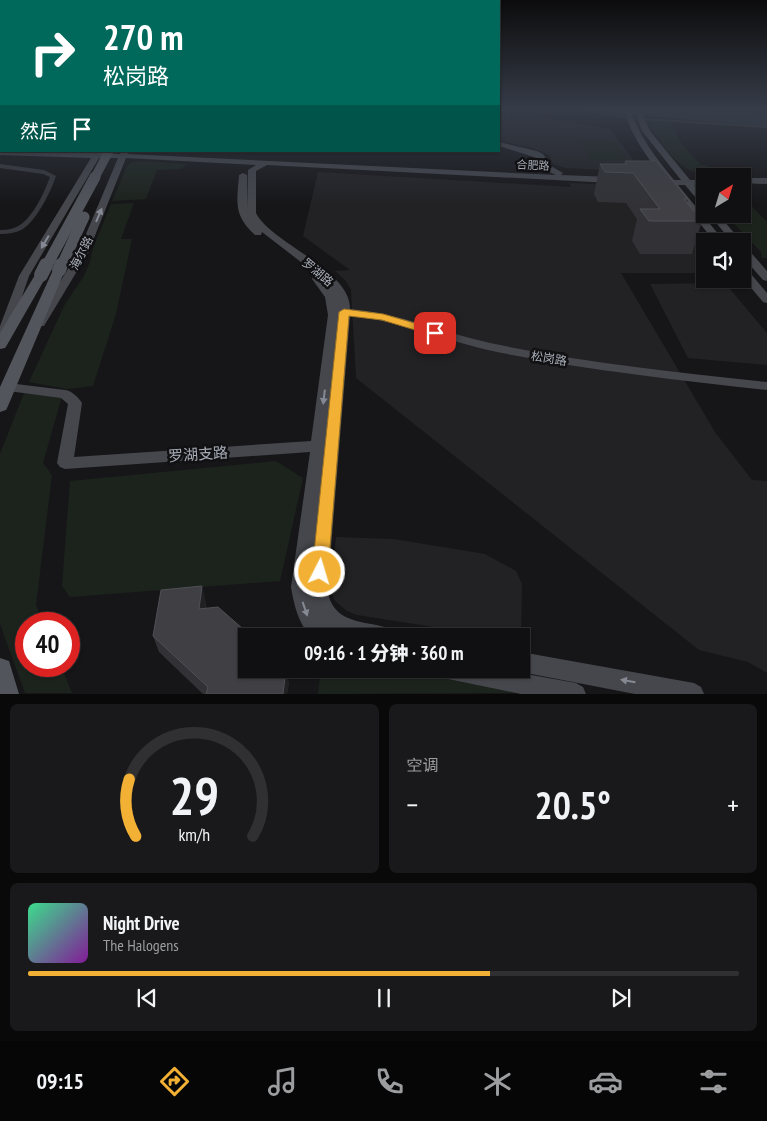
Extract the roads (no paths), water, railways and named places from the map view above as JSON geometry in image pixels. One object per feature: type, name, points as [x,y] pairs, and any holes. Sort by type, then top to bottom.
[{"type":"main road","name":"海尔路","points":[[0,344],[42,274],[107,152]]},
{"type":"main road","name":"海尔路","points":[[0,406],[59,270],[88,210],[123,153]]},
{"type":"main road","points":[[0,670],[7,694]]},
{"type":"street","points":[[641,140],[646,149],[713,233]]},
{"type":"street","points":[[653,140],[659,150],[696,192]]},
{"type":"street","points":[[500,144],[534,153],[540,156],[548,168],[559,173]]},
{"type":"street","name":"合肥路","points":[[1,152],[123,153],[559,173],[620,178],[265,164],[123,153]]},
{"type":"street","name":"海尔路","points":[[0,344],[24,276],[98,152]]},
{"type":"street","name":"海尔路","points":[[25,349],[83,253],[123,153]]},
{"type":"street","points":[[242,162],[242,214],[244,220],[251,228],[319,280],[339,309],[325,446],[320,600],[334,621],[353,628]]},
{"type":"street","points":[[533,172],[543,162]]},
{"type":"street","points":[[658,163],[658,172],[648,178],[670,180],[696,178]]},
{"type":"street","name":"罗湖路","points":[[265,164],[252,170],[251,213],[254,219],[326,277],[338,289],[339,309]]},
{"type":"street","points":[[0,166],[37,171],[53,176],[49,187],[26,223],[16,230],[0,232]]},
{"type":"street","points":[[675,167],[696,174]]},
{"type":"street","points":[[687,180],[696,182]]},
{"type":"street","points":[[751,180],[767,181]]},
{"type":"street","points":[[751,185],[767,186]]},
{"type":"street","points":[[721,223],[729,233]]},
{"type":"street","points":[[751,259],[767,278]]},
{"type":"street","points":[[751,281],[767,300]]},
{"type":"street","name":"松岗路","points":[[339,309],[392,313],[483,339],[522,347],[618,362],[767,379]]},
{"type":"street","name":"松岗路","points":[[339,309],[402,322],[435,333],[521,353],[620,370],[767,386]]},
{"type":"street","name":"罗湖支路","points":[[8,387],[64,394],[75,403],[65,463],[325,446]]},
{"type":"street","points":[[314,628],[304,609],[300,587],[325,446]]},
{"type":"street","points":[[530,664],[694,694]]},
{"type":"street","points":[[494,678],[576,694]]}]
